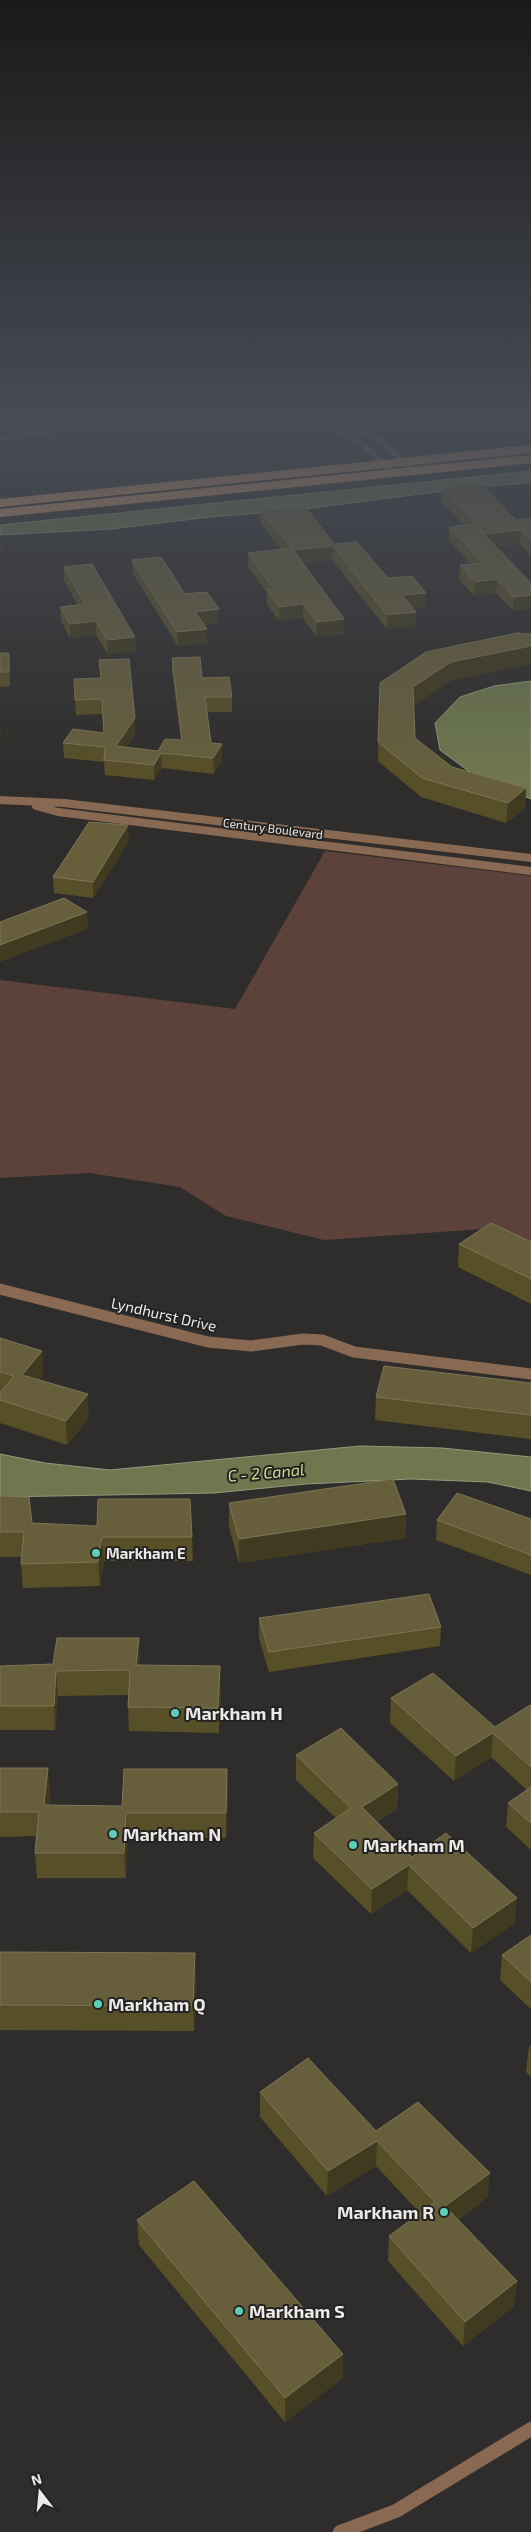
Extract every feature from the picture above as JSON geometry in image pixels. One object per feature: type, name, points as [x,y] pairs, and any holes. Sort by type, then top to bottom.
[{"type":"street","name":"Century Boulevard","points":[[0,800],[64,803],[531,858]]},
{"type":"street","name":"Century Boulevard","points":[[13,801],[58,812],[531,871]]},
{"type":"street","name":"Lyndhurst Drive","points":[[0,1289],[208,1342],[251,1346],[303,1339],[322,1340],[361,1353],[531,1374]]},
{"type":"street","points":[[340,2532],[396,2511],[531,2429]]},
{"type":"shaded area","points":[[325,851],[531,876],[531,1245],[498,1228],[324,1240],[226,1216],[180,1187],[89,1173],[0,1178],[0,980],[235,1009]]},
{"type":"water","points":[[531,681],[531,799],[474,775],[440,750],[435,723],[460,697],[494,686]]},
{"type":"water","name":"C - 2 Canal","points":[[360,1446],[442,1448],[531,1457],[531,1491],[488,1482],[411,1479],[306,1484],[214,1493],[0,1497],[0,1454],[45,1463],[110,1470]]},
{"type":"building","points":[[286,541],[332,541],[334,544],[357,542],[388,578],[412,576],[426,593],[402,595],[416,612],[387,615],[333,546],[294,550]]},
{"type":"building","points":[[462,541],[491,541],[531,583],[531,595],[514,597],[497,579],[475,582],[460,565],[483,563]]},
{"type":"building","points":[[292,548],[344,619],[317,622],[303,604],[279,607],[267,589],[274,589],[248,553]]},
{"type":"building","points":[[161,557],[185,594],[207,592],[219,609],[195,612],[207,629],[177,632],[132,560]]},
{"type":"building","points":[[92,564],[135,637],[107,640],[96,621],[70,624],[60,607],[85,604],[64,567]]},
{"type":"building","points":[[517,633],[531,634],[531,646],[451,662],[413,687],[415,738],[452,767],[526,788],[508,803],[422,778],[378,742],[380,683],[426,652]]},
{"type":"building","points":[[0,653],[9,653],[9,672],[0,672]]},
{"type":"building","points":[[200,657],[202,678],[229,677],[232,697],[205,697],[211,743],[222,744],[213,758],[161,753],[154,765],[104,760],[105,747],[63,743],[73,729],[104,733],[102,699],[75,700],[74,679],[101,678],[99,660],[129,659],[135,718],[116,746],[158,751],[165,739],[182,740],[172,658]]},
{"type":"building","points":[[89,822],[128,825],[93,882],[53,877]]},
{"type":"building","points":[[64,898],[87,912],[0,945],[0,922]]},
{"type":"building","points":[[491,1223],[531,1242],[531,1279],[459,1244]]},
{"type":"building","points":[[0,1338],[42,1351],[22,1375],[88,1394],[66,1421],[0,1400],[0,1393],[14,1376],[0,1372]]},
{"type":"building","points":[[384,1366],[531,1383],[531,1415],[376,1397]]},
{"type":"building","points":[[393,1479],[406,1514],[239,1539],[229,1503]]},
{"type":"building","points":[[457,1493],[531,1519],[531,1555],[437,1520]]},
{"type":"building","points":[[0,1496],[29,1497],[32,1523],[97,1526],[98,1499],[190,1499],[192,1537],[102,1537],[98,1562],[21,1564],[24,1532],[0,1532]]},
{"type":"building","points":[[429,1594],[441,1627],[269,1652],[259,1618]]},
{"type":"building","points":[[57,1638],[139,1638],[136,1665],[220,1666],[218,1708],[128,1707],[130,1670],[56,1671],[54,1706],[0,1706],[0,1666],[53,1664]]},
{"type":"building","points":[[433,1673],[495,1727],[530,1705],[531,1767],[493,1733],[456,1756],[391,1698]]},
{"type":"building","points":[[341,1728],[398,1784],[362,1807],[412,1857],[446,1833],[517,1898],[473,1928],[409,1865],[372,1889],[314,1833],[351,1808],[296,1755]]},
{"type":"building","points":[[0,1768],[48,1768],[44,1805],[122,1806],[124,1769],[227,1769],[226,1813],[126,1813],[124,1853],[35,1853],[39,1812],[0,1812]]},
{"type":"building","points":[[531,1787],[531,1823],[508,1803]]},
{"type":"building","points":[[531,1935],[531,1982],[502,1955]]},
{"type":"building","points":[[0,1952],[195,1953],[193,2006],[0,2005]]},
{"type":"building","name":"Markham R","points":[[308,2058],[376,2131],[418,2102],[490,2173],[445,2206],[517,2281],[465,2322],[389,2236],[435,2202],[377,2141],[328,2171],[260,2092]]},
{"type":"building","name":"Markham S","points":[[194,2181],[343,2354],[285,2398],[137,2220]]},
{"type":"place","name":"Markham E","points":[[96,1553]]},
{"type":"place","name":"Markham H","points":[[175,1713]]},
{"type":"place","name":"Markham N","points":[[113,1834]]},
{"type":"place","name":"Markham M","points":[[353,1845]]},
{"type":"place","name":"Markham Q","points":[[98,2004]]},
{"type":"place","name":"Markham R","points":[[444,2212]]},
{"type":"place","name":"Markham S","points":[[239,2311]]}]
